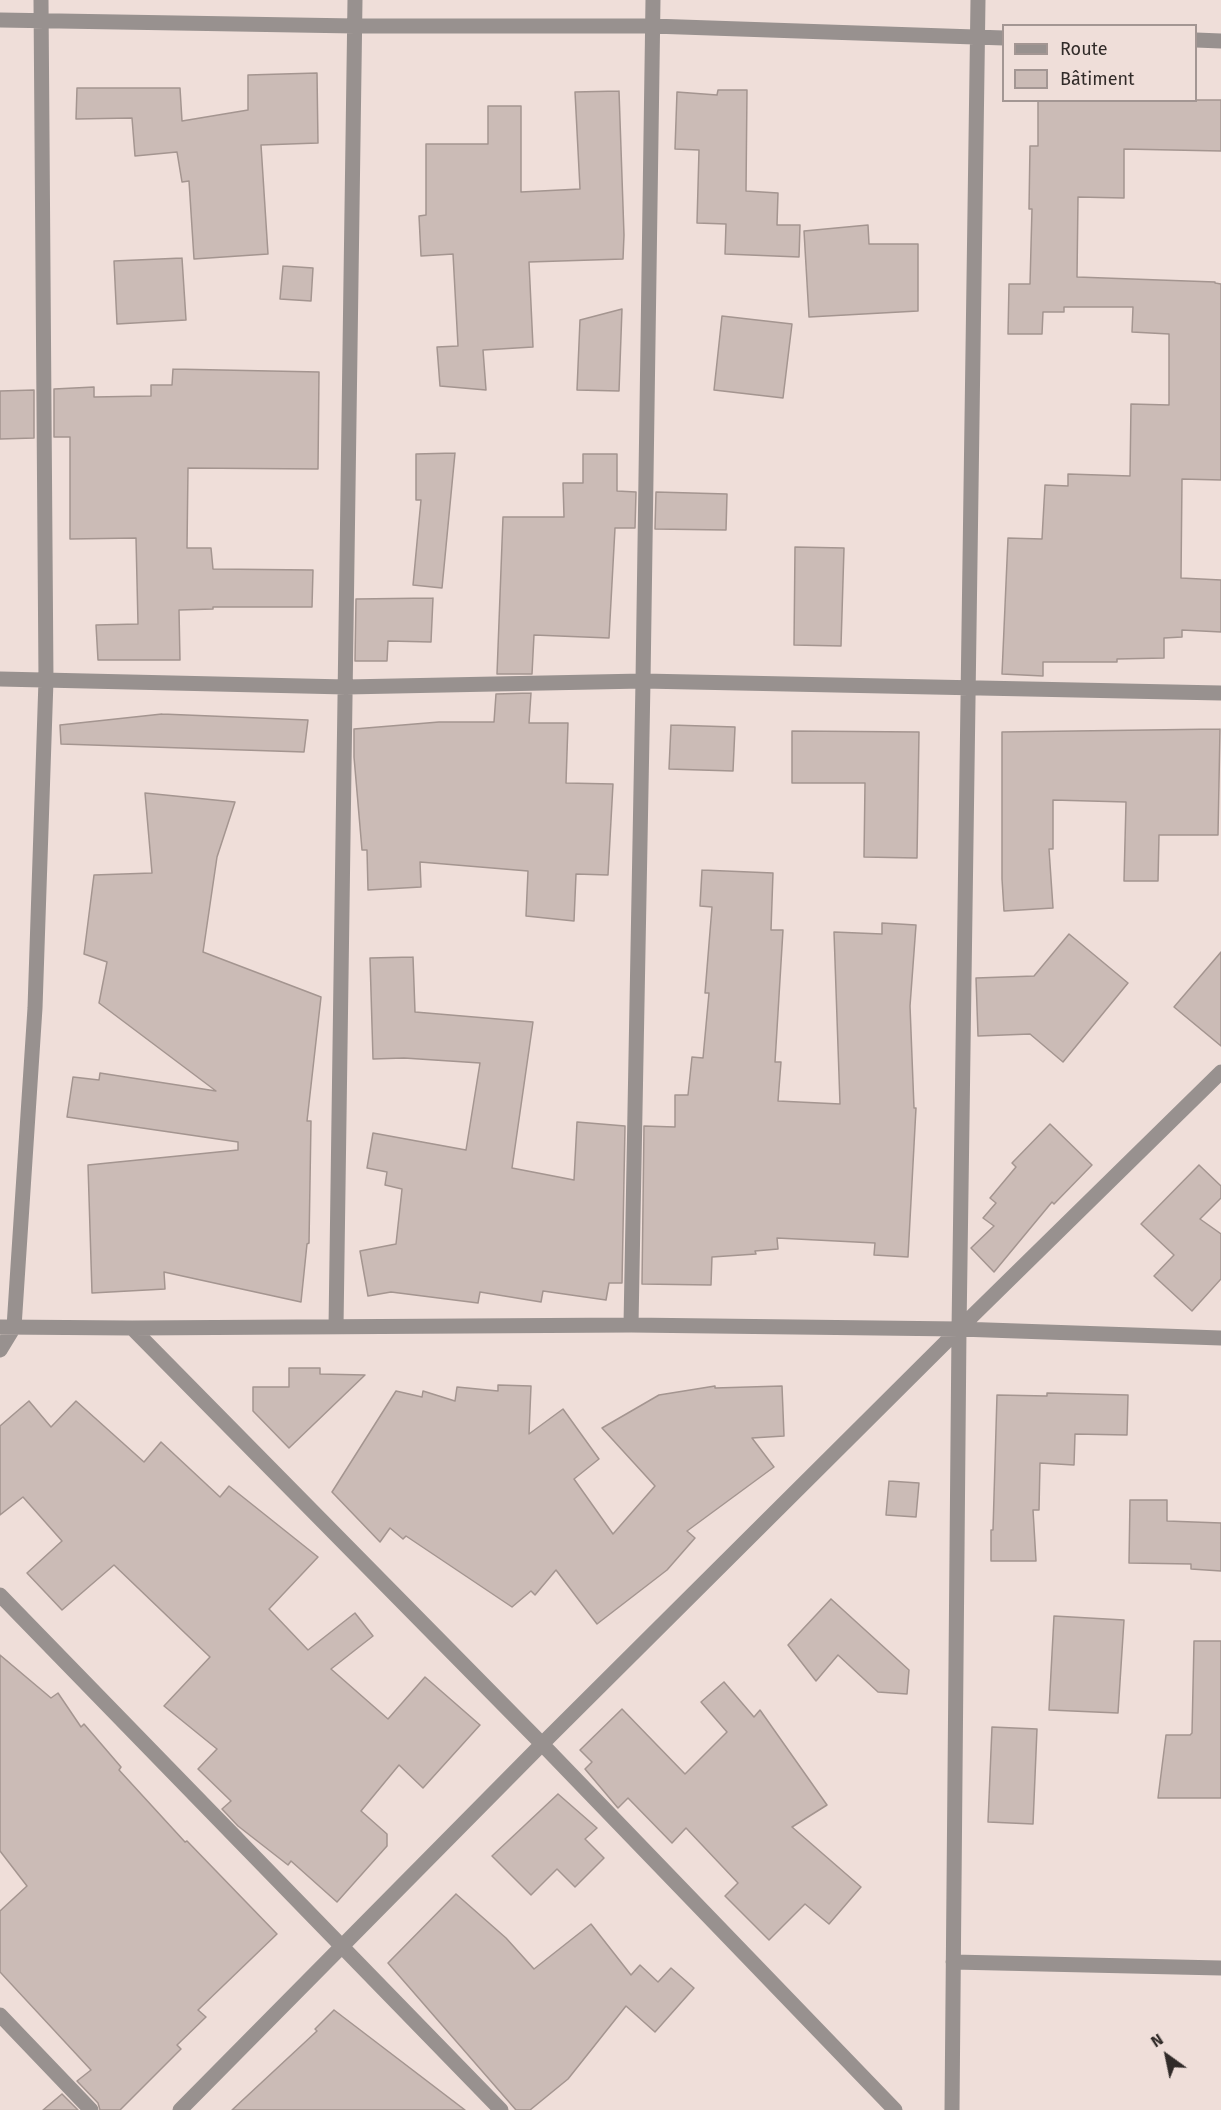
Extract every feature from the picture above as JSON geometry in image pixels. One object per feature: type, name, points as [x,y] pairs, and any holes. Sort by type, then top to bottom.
[{"type":"street","points":[[0,1350],[7,1327],[35,1008],[46,680],[41,0]]},
{"type":"street","points":[[336,1327],[355,0]]},
{"type":"street","points":[[631,1325],[653,0]]},
{"type":"street","points":[[952,2110],[959,1329],[978,0]]},
{"type":"street","points":[[0,20],[355,26],[652,26],[1002,38]]},
{"type":"street","points":[[1197,40],[1221,41]]},
{"type":"street","points":[[0,679],[346,687],[643,681],[1221,693]]},
{"type":"street","points":[[180,2110],[542,1744],[1221,1072]]},
{"type":"street","points":[[7,1327],[631,1325],[959,1329],[1221,1338]]},
{"type":"street","points":[[132,1328],[542,1744],[895,2110]]},
{"type":"street","points":[[0,1595],[501,2110]]},
{"type":"street","points":[[953,1962],[1221,1968]]},
{"type":"street","points":[[0,2015],[92,2110]]},
{"type":"building","points":[[317,73],[318,143],[261,145],[268,254],[194,259],[189,181],[182,182],[177,152],[135,156],[132,118],[76,119],[77,88],[180,88],[182,121],[248,110],[248,75]]},
{"type":"building","points":[[718,90],[747,90],[746,191],[778,193],[777,225],[800,225],[799,257],[725,254],[726,224],[697,223],[699,150],[675,149],[677,92],[717,95]]},
{"type":"building","points":[[619,91],[623,259],[529,262],[533,347],[483,350],[486,390],[440,386],[437,347],[458,346],[453,254],[421,256],[419,216],[426,215],[426,144],[488,144],[488,106],[521,106],[521,192],[580,189],[575,92]]},
{"type":"building","points":[[1221,100],[1221,151],[1124,149],[1124,198],[1078,197],[1077,277],[1221,284],[1221,480],[1182,479],[1181,578],[1221,580],[1221,632],[1182,630],[1182,637],[1164,638],[1164,658],[1117,659],[1117,662],[1043,662],[1043,676],[1002,674],[1008,538],[1042,539],[1045,485],[1068,486],[1068,474],[1130,476],[1131,404],[1169,405],[1169,334],[1132,332],[1133,307],[1064,307],[1064,312],[1043,312],[1042,334],[1008,334],[1009,284],[1030,284],[1032,209],[1029,209],[1030,146],[1038,146],[1038,102]]},
{"type":"building","points":[[868,225],[869,244],[918,244],[918,311],[809,317],[804,231]]},
{"type":"building","points":[[182,258],[186,320],[117,324],[114,261]]},
{"type":"building","points":[[283,266],[313,268],[311,301],[280,299]]},
{"type":"building","points":[[622,309],[619,391],[577,390],[580,320]]},
{"type":"building","points":[[722,316],[792,324],[783,398],[714,390]]},
{"type":"building","points":[[173,369],[319,372],[318,469],[188,468],[187,548],[211,548],[213,569],[313,570],[312,607],[213,607],[213,609],[179,610],[180,660],[98,660],[96,625],[138,624],[136,538],[70,539],[70,437],[54,437],[54,389],[94,387],[94,397],[151,396],[151,385],[172,385]]},
{"type":"building","points":[[34,390],[34,438],[0,439],[0,391]]},
{"type":"building","points":[[455,453],[442,588],[413,585],[421,500],[416,500],[416,454]]},
{"type":"building","points":[[583,454],[617,454],[617,491],[636,492],[635,528],[615,528],[609,638],[534,635],[532,674],[497,674],[503,517],[564,517],[563,483],[583,483]]},
{"type":"building","points":[[656,492],[727,494],[726,530],[655,529]]},
{"type":"building","points":[[795,547],[844,548],[841,646],[794,645]]},
{"type":"building","points":[[433,598],[431,642],[388,641],[387,661],[355,661],[356,599]]},
{"type":"building","points":[[531,693],[529,723],[568,723],[566,783],[613,784],[608,875],[576,874],[574,921],[526,916],[528,871],[420,862],[421,887],[368,890],[367,850],[362,850],[354,757],[354,729],[439,722],[494,722],[496,694]]},
{"type":"building","points":[[162,714],[308,720],[304,752],[61,744],[60,725]]},
{"type":"building","points":[[671,725],[735,727],[733,771],[669,769]]},
{"type":"building","points":[[1220,729],[1218,835],[1159,835],[1158,881],[1124,881],[1126,802],[1053,800],[1053,849],[1049,849],[1053,908],[1004,911],[1002,732]]},
{"type":"building","points":[[792,731],[919,732],[917,858],[864,857],[865,783],[792,783]]},
{"type":"building","points":[[145,793],[235,802],[217,857],[203,952],[321,997],[307,1121],[311,1121],[309,1243],[307,1244],[301,1302],[164,1272],[165,1289],[92,1293],[88,1165],[238,1150],[238,1142],[67,1117],[73,1077],[99,1080],[100,1073],[216,1091],[99,1003],[107,962],[84,954],[94,875],[152,873]]},
{"type":"building","points":[[702,870],[773,873],[771,930],[783,930],[775,1062],[781,1062],[778,1101],[840,1104],[834,932],[882,934],[882,923],[916,925],[910,1006],[914,1108],[916,1108],[908,1257],[874,1255],[875,1243],[777,1238],[778,1249],[755,1251],[756,1254],[712,1257],[711,1285],[642,1284],[644,1126],[675,1127],[675,1095],[688,1095],[692,1057],[703,1058],[709,993],[705,993],[712,907],[700,906]]},
{"type":"building","points":[[1069,934],[1128,983],[1063,1062],[1030,1034],[978,1036],[976,978],[1034,976]]},
{"type":"building","points":[[1221,952],[1221,1046],[1174,1007]]},
{"type":"building","points":[[413,957],[415,1012],[533,1022],[512,1168],[574,1180],[577,1122],[625,1126],[622,1283],[609,1283],[606,1300],[543,1291],[541,1302],[480,1292],[478,1303],[391,1292],[368,1296],[360,1251],[396,1244],[402,1189],[385,1185],[387,1172],[367,1168],[373,1133],[466,1150],[480,1063],[404,1058],[373,1059],[370,958]]},
{"type":"building","points":[[1050,1124],[1092,1165],[1054,1204],[1052,1202],[994,1272],[971,1248],[994,1226],[983,1218],[996,1203],[990,1198],[1016,1167],[1012,1163]]},
{"type":"building","points":[[1199,1165],[1221,1186],[1221,1198],[1200,1219],[1221,1234],[1221,1279],[1192,1311],[1154,1276],[1174,1255],[1141,1224]]},
{"type":"building","points":[[289,1368],[320,1368],[320,1374],[365,1375],[289,1448],[253,1411],[253,1387],[289,1387]]},
{"type":"building","points":[[498,1385],[531,1386],[529,1434],[563,1409],[599,1459],[574,1479],[613,1534],[655,1486],[602,1428],[659,1395],[715,1386],[715,1388],[782,1386],[784,1436],[752,1438],[774,1467],[687,1531],[695,1538],[667,1570],[597,1624],[556,1570],[535,1595],[531,1591],[512,1607],[406,1536],[403,1539],[390,1528],[380,1542],[332,1492],[396,1391],[422,1397],[423,1391],[455,1401],[457,1387],[498,1391]]},
{"type":"building","points":[[1047,1393],[1128,1395],[1127,1435],[1075,1434],[1074,1465],[1040,1463],[1039,1510],[1033,1510],[1036,1561],[991,1561],[997,1395],[1047,1396]]},
{"type":"building","points":[[29,1401],[51,1427],[76,1401],[144,1462],[161,1442],[220,1497],[229,1486],[318,1557],[269,1609],[308,1650],[355,1613],[373,1636],[331,1669],[388,1719],[425,1677],[480,1725],[423,1788],[399,1765],[361,1811],[387,1834],[387,1846],[337,1902],[291,1861],[288,1865],[238,1826],[222,1809],[231,1801],[198,1769],[217,1749],[164,1706],[210,1657],[114,1565],[62,1610],[27,1573],[62,1541],[23,1497],[0,1515],[0,1426]]},
{"type":"building","points":[[889,1481],[919,1483],[916,1517],[886,1515]]},
{"type":"building","points":[[1130,1500],[1167,1500],[1167,1521],[1221,1523],[1221,1571],[1191,1569],[1191,1564],[1129,1563]]},
{"type":"building","points":[[831,1599],[909,1670],[907,1694],[878,1692],[838,1655],[816,1681],[788,1645]]},
{"type":"building","points":[[1054,1616],[1124,1620],[1118,1713],[1049,1710]]},
{"type":"building","points":[[1194,1641],[1221,1641],[1221,1798],[1158,1798],[1166,1735],[1190,1735],[1192,1733]]},
{"type":"building","points":[[0,1655],[51,1698],[58,1693],[81,1727],[84,1724],[121,1767],[119,1770],[185,1842],[187,1841],[277,1934],[198,2010],[206,2017],[177,2045],[181,2049],[120,2110],[100,2110],[98,2103],[77,2081],[91,2070],[0,1972],[0,1911],[27,1886],[0,1851]]},
{"type":"building","points":[[724,1682],[754,1717],[760,1710],[827,1805],[792,1827],[861,1887],[829,1924],[805,1904],[769,1940],[725,1896],[738,1883],[686,1828],[672,1843],[628,1798],[618,1808],[585,1769],[592,1762],[580,1750],[622,1709],[685,1774],[727,1732],[701,1702]]},
{"type":"building","points":[[992,1727],[1037,1729],[1033,1824],[988,1822]]},
{"type":"building","points":[[558,1794],[597,1828],[585,1839],[604,1858],[575,1887],[557,1869],[531,1895],[492,1856]]},
{"type":"building","points":[[456,1894],[506,1938],[534,1969],[591,1924],[631,1975],[640,1965],[658,1982],[671,1968],[694,1988],[655,2032],[626,2006],[568,2079],[530,2110],[516,2110],[388,1963]]},
{"type":"building","points":[[334,2010],[465,2110],[232,2110],[317,2031],[315,2029]]},
{"type":"building","points":[[62,2094],[78,2110],[43,2110]]}]
